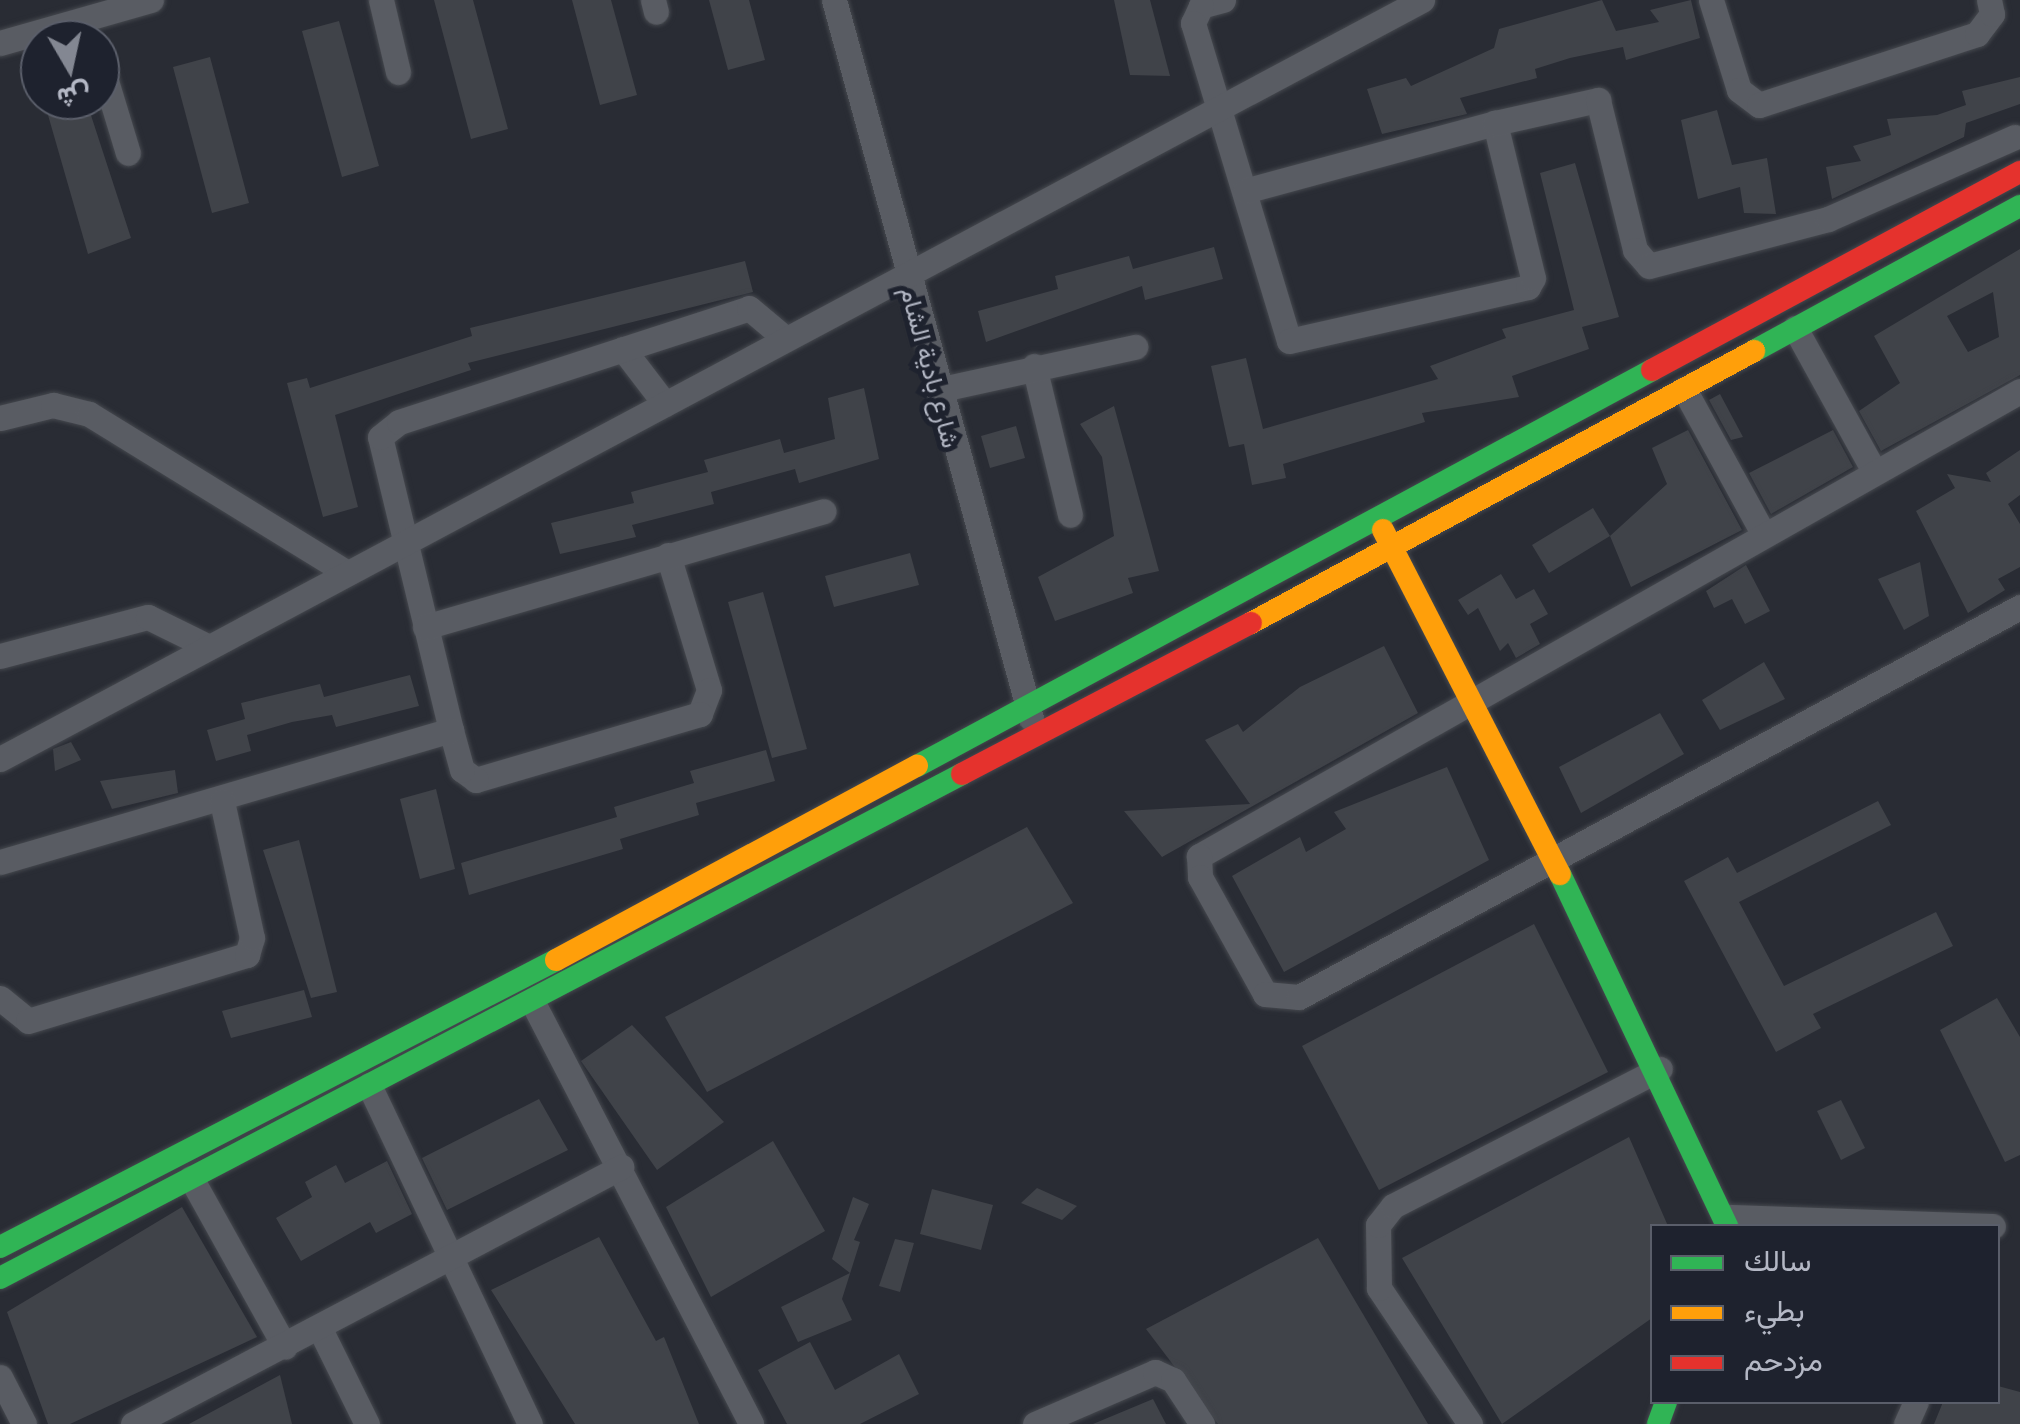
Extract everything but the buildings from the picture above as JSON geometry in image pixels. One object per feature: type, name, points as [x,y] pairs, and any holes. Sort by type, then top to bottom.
[{"type":"street","points":[[109,20],[152,0]]},
{"type":"street","points":[[381,0],[398,72]]},
{"type":"street","name":"شارع بادية الشام","points":[[834,0],[936,390],[1036,733]]},
{"type":"street","points":[[1223,0],[1201,6],[1193,23],[1245,191],[1283,335],[1297,344],[1528,286],[1533,266],[1495,123]]},
{"type":"street","points":[[0,759],[347,573],[405,548],[905,272],[1422,0]]},
{"type":"street","points":[[1712,0],[1739,90],[1760,104],[1976,34],[1992,14],[1989,0]]},
{"type":"street","points":[[1245,191],[1495,123],[1598,100],[1635,250],[1650,266],[1828,219],[2015,137]]},
{"type":"street","points":[[118,120],[128,153]]},
{"type":"street","points":[[0,1246],[1378,520],[2020,172]]},
{"type":"street","points":[[0,1278],[1392,549],[2020,206]]},
{"type":"street","points":[[668,555],[709,690],[700,714],[483,781],[462,770],[378,443],[390,426],[750,308],[786,338]]},
{"type":"street","points":[[1796,328],[1874,470]]},
{"type":"street","points":[[936,390],[1135,347]]},
{"type":"street","points":[[623,348],[665,404]]},
{"type":"street","points":[[1034,366],[1070,515]]},
{"type":"street","points":[[1684,389],[1764,535]]},
{"type":"street","points":[[2020,391],[1463,700],[1199,856],[1208,892],[1265,994],[1280,1000],[1299,998],[2020,608]]},
{"type":"street","points":[[0,418],[53,405],[89,414],[347,573]]},
{"type":"street","points":[[426,627],[823,511]]},
{"type":"street","points":[[1378,520],[1463,700],[1660,1069],[1729,1222],[1860,1224]]},
{"type":"street","points":[[0,656],[148,618],[209,648]]},
{"type":"street","points":[[0,862],[222,801],[451,730]]},
{"type":"street","points":[[0,998],[28,1021],[247,955],[252,938],[222,801]]},
{"type":"street","points":[[757,850],[770,874]]},
{"type":"street","points":[[532,1001],[751,1424]]},
{"type":"street","points":[[1470,1424],[1379,1288],[1378,1225],[1393,1206],[1660,1069]]},
{"type":"street","points":[[369,1085],[530,1424]]},
{"type":"street","points":[[133,1424],[320,1329],[447,1256],[621,1167]]},
{"type":"street","points":[[191,1178],[285,1347]]},
{"type":"street","points":[[320,1329],[367,1424]]},
{"type":"street","points":[[1036,1424],[1155,1372],[1173,1380],[1202,1424]]},
{"type":"street","points":[[0,1376],[24,1424]]},
{"type":"traffic: fast","points":[[1754,351],[2020,206]]},
{"type":"traffic: fast","points":[[917,766],[1652,370]]},
{"type":"traffic: fast","points":[[0,1278],[962,774]]},
{"type":"traffic: fast","points":[[1560,874],[1726,1224]]},
{"type":"traffic: fast","points":[[0,1247],[556,960]]},
{"type":"traffic: fast","points":[[1658,1424],[1665,1404]]},
{"type":"traffic: slow","points":[[1251,623],[1754,351]]},
{"type":"traffic: slow","points":[[1383,530],[1560,874]]},
{"type":"traffic: slow","points":[[556,960],[917,766]]},
{"type":"traffic: jam","points":[[1652,370],[2020,172]]},
{"type":"traffic: jam","points":[[962,774],[1251,623]]}]
